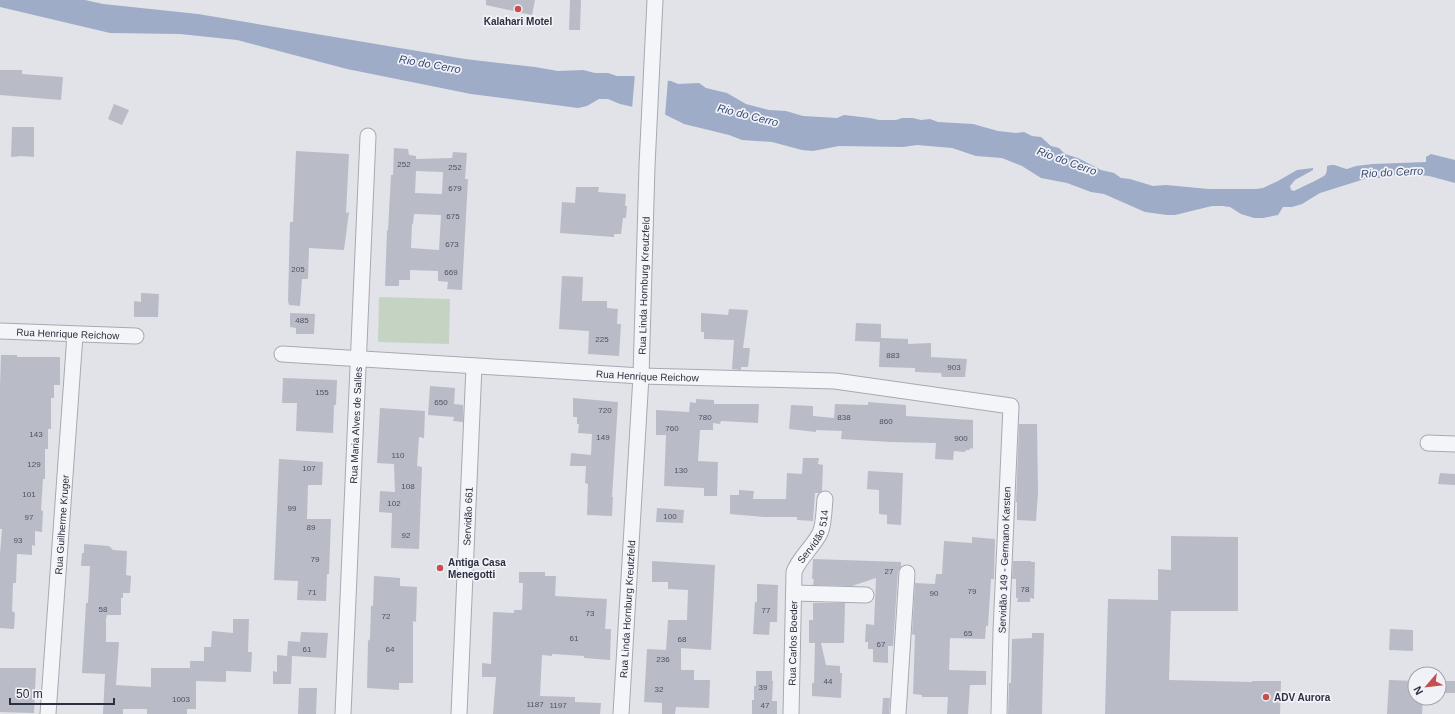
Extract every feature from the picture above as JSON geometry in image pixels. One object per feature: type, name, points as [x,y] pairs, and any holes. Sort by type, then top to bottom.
[{"type":"street","name":"Rua Linda Hornburg Kreutzfeld","points":[[621,714],[641,376],[647,166],[655,0]]},
{"type":"street","name":"Rua Maria Alves de Salles","points":[[343,714],[368,136]]},
{"type":"street","name":"Rua Henrique Reichow","points":[[0,331],[75,335],[136,336]]},
{"type":"street","name":"Rua Guilherme Kruger","points":[[48,714],[75,335]]},
{"type":"street","name":"Rua Henrique Reichow","points":[[282,354],[641,376],[835,381],[1011,406]]},
{"type":"street","name":"Servidão 661","points":[[459,714],[474,366]]},
{"type":"street","name":"Servidão 149 - Germano Karsten","points":[[999,714],[1011,406]]},
{"type":"street","points":[[1428,443],[1455,444]]},
{"type":"street","points":[[468,714],[479,469]]},
{"type":"street","name":"Servidão 514","points":[[794,572],[797,564],[807,553],[821,532],[825,499]]},
{"type":"street","name":"Rua Carlos Boeder","points":[[791,714],[794,572]]},
{"type":"street","points":[[898,714],[906,573]]},
{"type":"street","points":[[794,592],[866,595]]},
{"type":"green space","points":[[379,297],[450,299],[449,344],[378,342]]},
{"type":"water","name":"Rio do Cerro","points":[[0,0],[85,0],[103,4],[198,14],[465,59],[558,71],[583,70],[595,73],[608,73],[617,76],[633,76],[671,81],[678,84],[699,83],[706,88],[727,93],[746,104],[769,110],[786,111],[803,116],[837,118],[844,115],[879,120],[896,120],[902,118],[921,120],[930,119],[938,122],[973,124],[998,131],[1016,133],[1024,132],[1032,136],[1041,137],[1051,146],[1059,148],[1065,154],[1078,158],[1101,170],[1114,173],[1121,178],[1130,179],[1153,186],[1166,185],[1209,189],[1256,189],[1263,188],[1297,170],[1313,168],[1313,170],[1295,180],[1290,186],[1291,190],[1294,191],[1324,176],[1327,171],[1327,166],[1330,165],[1347,169],[1356,166],[1373,164],[1426,162],[1426,157],[1431,154],[1455,160],[1455,183],[1429,176],[1408,174],[1380,178],[1371,177],[1320,193],[1302,204],[1292,207],[1283,207],[1278,215],[1263,218],[1254,218],[1241,214],[1230,207],[1222,206],[1212,206],[1175,215],[1167,215],[1145,212],[1104,194],[1091,192],[1067,183],[1041,178],[1022,166],[1002,158],[976,156],[952,148],[917,145],[903,147],[839,146],[813,151],[802,150],[772,142],[742,140],[729,135],[684,124],[664,114],[620,104],[608,99],[599,99],[587,106],[578,108],[471,94],[347,69],[237,40],[180,34],[110,33],[0,7]]},
{"type":"pier","points":[[635,74],[668,79],[665,116],[644,109],[632,109]]},
{"type":"building","name":"Kalahari Motel","points":[[486,0],[535,0],[532,15],[486,5]]},
{"type":"building","points":[[570,0],[581,0],[580,30],[569,30]]},
{"type":"building","points":[[0,70],[22,70],[22,74],[63,77],[61,100],[0,95]]},
{"type":"building","points":[[114,104],[129,110],[122,125],[108,119]]},
{"type":"building","points":[[12,127],[34,127],[34,157],[11,157]]},
{"type":"building","points":[[394,148],[408,149],[409,155],[416,156],[416,159],[452,158],[453,152],[467,153],[465,179],[468,179],[462,290],[447,289],[448,282],[438,281],[438,271],[410,270],[410,280],[399,280],[399,286],[385,286],[387,230],[391,175],[393,175]],"holes":[[[416,171],[443,172],[442,194],[415,193]],[[414,214],[441,215],[439,250],[411,248]]]},
{"type":"building","points":[[296,151],[349,154],[346,213],[349,212],[344,250],[309,248],[308,279],[302,279],[300,306],[289,305],[288,301],[290,222],[293,222]]},
{"type":"building","points":[[576,187],[599,187],[598,192],[626,194],[626,218],[623,218],[621,234],[614,234],[614,237],[560,233],[562,202],[575,203]]},
{"type":"building","points":[[562,276],[583,277],[582,301],[607,301],[607,308],[618,309],[617,324],[621,324],[619,356],[588,354],[589,331],[559,329]]},
{"type":"building","points":[[141,293],[159,294],[158,317],[134,317],[134,301],[141,302]]},
{"type":"building","points":[[729,309],[748,310],[743,348],[750,348],[748,367],[741,367],[741,370],[732,369],[734,340],[704,339],[704,332],[701,332],[701,313],[728,315]]},
{"type":"building","points":[[290,313],[315,314],[314,334],[296,334],[296,328],[290,327]]},
{"type":"building","points":[[856,323],[881,324],[881,338],[908,339],[908,344],[931,343],[931,357],[967,359],[965,377],[942,377],[941,373],[915,372],[915,368],[879,367],[880,342],[855,341]]},
{"type":"building","points":[[1,355],[17,355],[17,357],[60,357],[60,385],[54,385],[54,398],[51,398],[51,429],[48,429],[48,449],[45,449],[45,479],[43,479],[41,510],[43,511],[42,532],[35,531],[35,546],[32,545],[32,555],[17,554],[16,583],[13,583],[12,611],[15,613],[14,629],[0,628],[0,554],[2,529],[0,529]]},
{"type":"building","points":[[283,378],[337,380],[333,433],[296,431],[297,403],[282,403]]},
{"type":"building","points":[[430,386],[455,388],[454,404],[463,405],[463,422],[453,421],[454,417],[428,415]]},
{"type":"building","points":[[573,398],[618,402],[612,516],[587,515],[588,484],[585,483],[586,466],[570,466],[571,453],[591,455],[592,434],[578,433],[579,424],[577,424],[577,417],[573,417]]},
{"type":"building","points":[[696,399],[714,400],[714,404],[759,404],[758,423],[721,421],[720,424],[713,423],[713,430],[700,430],[698,461],[718,462],[717,496],[704,496],[704,488],[664,486],[666,435],[656,435],[656,410],[689,412],[690,402],[696,403]]},
{"type":"building","points":[[868,402],[906,405],[906,416],[973,420],[973,449],[970,448],[970,450],[966,450],[965,452],[954,451],[953,460],[935,459],[936,443],[841,439],[842,431],[816,430],[816,432],[789,429],[791,405],[813,406],[813,416],[834,418],[835,404],[868,405]]},
{"type":"building","points":[[380,408],[425,411],[424,438],[419,437],[417,466],[422,467],[419,549],[391,548],[392,513],[379,512],[380,491],[395,492],[394,464],[377,463]]},
{"type":"building","points":[[1019,424],[1037,424],[1038,492],[1036,521],[1017,520],[1016,502]]},
{"type":"building","points":[[803,458],[819,458],[818,464],[823,465],[822,491],[815,493],[813,521],[797,520],[797,517],[764,517],[730,514],[730,495],[739,495],[739,490],[754,491],[753,499],[786,499],[787,473],[802,474]]},
{"type":"building","points":[[279,459],[323,462],[322,485],[308,485],[307,519],[331,519],[329,574],[327,574],[326,601],[297,600],[298,581],[274,580]]},
{"type":"building","points":[[868,471],[903,473],[901,525],[887,524],[887,515],[879,514],[879,490],[867,489]]},
{"type":"building","points":[[1440,473],[1455,474],[1455,485],[1438,484]]},
{"type":"building","points":[[657,508],[684,510],[683,523],[656,522]]},
{"type":"building","points":[[1171,536],[1238,537],[1238,611],[1171,611],[1169,680],[1252,682],[1281,681],[1280,714],[1105,714],[1108,599],[1158,600],[1158,569],[1171,570]]},
{"type":"building","points":[[972,537],[995,539],[994,579],[991,579],[988,626],[986,626],[985,639],[950,638],[949,670],[986,671],[986,685],[970,685],[968,714],[947,714],[948,697],[922,697],[922,695],[913,694],[915,635],[912,634],[915,583],[935,584],[936,574],[942,574],[944,541],[972,543]]},
{"type":"building","points":[[84,544],[109,546],[113,550],[127,551],[126,575],[131,576],[130,593],[123,593],[123,598],[121,598],[121,615],[107,615],[106,619],[106,642],[119,642],[116,685],[151,687],[151,668],[190,668],[190,661],[204,661],[204,647],[211,647],[212,631],[233,633],[233,619],[249,619],[248,652],[252,652],[251,672],[226,671],[226,682],[196,681],[196,709],[187,709],[187,714],[147,714],[147,709],[123,709],[123,714],[103,714],[105,674],[82,673],[86,603],[88,603],[90,566],[81,566],[82,553],[84,553]]},
{"type":"building","points":[[813,559],[901,562],[901,567],[898,572],[893,646],[888,646],[888,663],[873,662],[873,649],[868,649],[868,642],[865,642],[866,624],[874,625],[876,578],[852,586],[813,585]]},
{"type":"building","points":[[652,561],[715,565],[711,650],[681,648],[681,670],[694,670],[694,680],[710,680],[709,708],[676,707],[675,714],[662,714],[662,703],[644,702],[647,649],[666,650],[668,620],[687,620],[688,590],[668,589],[668,582],[652,582]]},
{"type":"building","points":[[1013,561],[1035,562],[1034,599],[1030,598],[1030,602],[1017,602],[1016,579],[1012,579]]},
{"type":"building","points":[[519,572],[545,572],[545,576],[556,576],[555,596],[607,599],[605,629],[611,629],[610,660],[584,658],[584,656],[552,654],[552,656],[542,655],[540,696],[575,697],[575,702],[601,703],[600,714],[493,714],[496,677],[482,677],[482,663],[491,664],[493,612],[514,613],[514,610],[522,610],[523,583],[519,583]]},
{"type":"building","points":[[374,576],[400,578],[400,586],[417,587],[416,622],[413,621],[413,683],[399,683],[399,690],[367,688],[368,641],[370,639]]},
{"type":"building","points":[[757,584],[778,585],[777,622],[770,622],[769,635],[753,634],[755,602],[757,602]]},
{"type":"building","points":[[813,603],[845,603],[844,643],[821,643],[826,665],[840,666],[840,673],[842,673],[841,698],[812,696],[812,683],[814,683],[815,643],[809,643],[809,620],[813,620]]},
{"type":"building","points":[[1390,629],[1413,630],[1413,651],[1389,650]]},
{"type":"building","points":[[301,632],[328,633],[326,658],[292,656],[291,684],[273,684],[273,671],[277,672],[277,655],[287,656],[288,641],[300,642]]},
{"type":"building","points":[[1032,633],[1044,633],[1042,714],[1008,714],[1009,683],[1011,683],[1012,639],[1032,638]]},
{"type":"building","points":[[0,668],[36,668],[34,713],[0,712]]},
{"type":"building","points":[[756,671],[772,671],[772,701],[777,701],[777,714],[752,714],[754,686],[756,686]]},
{"type":"building","points":[[1389,680],[1407,681],[1407,706],[1422,706],[1422,714],[1387,714]]},
{"type":"building","points":[[1447,681],[1455,681],[1455,693],[1447,693]]},
{"type":"building","points":[[299,688],[317,688],[316,714],[298,714]]},
{"type":"building","points":[[883,698],[890,698],[889,714],[882,714]]},
{"type":"place","name":"Kalahari Motel","points":[[518,9]]},
{"type":"place","name":"Antiga Casa Menegotti","points":[[440,568]]},
{"type":"place","name":"ADV Aurora","points":[[1266,697]]}]
